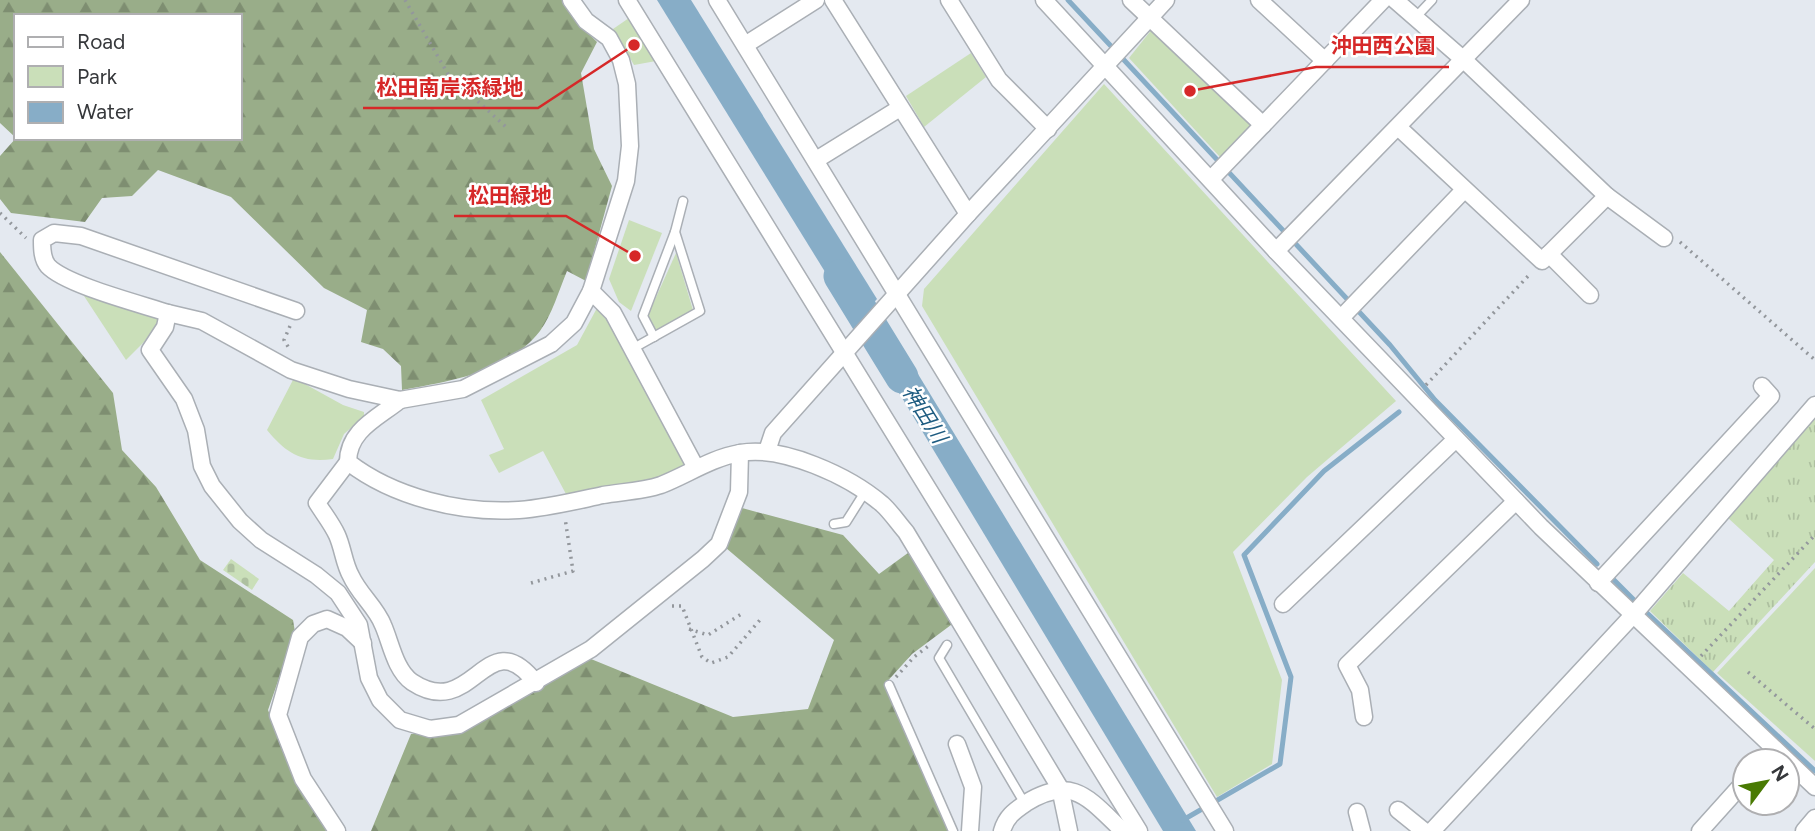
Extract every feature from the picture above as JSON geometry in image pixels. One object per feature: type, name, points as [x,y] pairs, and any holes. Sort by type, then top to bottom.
[{"type":"street","points":[[296,311],[81,236],[54,233],[43,240],[41,251],[48,266],[73,280],[168,313],[202,321],[263,358],[305,375],[400,400],[463,389],[551,344],[574,323],[591,291],[626,181],[630,146],[627,84],[621,60],[609,38],[586,22],[571,0]]},
{"type":"street","points":[[627,0],[847,348],[1139,831]]},
{"type":"street","points":[[717,0],[1225,831]]},
{"type":"street","points":[[745,45],[816,0]]},
{"type":"street","points":[[833,0],[968,214]]},
{"type":"street","points":[[949,0],[999,80],[1048,129]]},
{"type":"street","points":[[1044,0],[1113,59],[1349,310],[1456,439],[1516,501],[1598,583],[1774,747]]},
{"type":"street","points":[[1131,0],[1263,125]]},
{"type":"street","points":[[768,451],[773,433],[847,348],[1166,0]]},
{"type":"street","points":[[1259,0],[1325,61]]},
{"type":"street","points":[[1218,172],[1383,0]]},
{"type":"street","points":[[1395,0],[1464,60],[1607,196],[1664,238]]},
{"type":"street","points":[[1285,242],[1521,0]]},
{"type":"street","points":[[816,160],[900,108]]},
{"type":"street","points":[[1398,127],[1464,190],[1590,295]]},
{"type":"street","points":[[1349,310],[1464,190]]},
{"type":"street","points":[[1545,257],[1607,196]]},
{"type":"street","points":[[591,291],[613,313],[696,468]]},
{"type":"street","points":[[168,313],[165,327],[150,351],[184,399],[196,430],[202,466],[212,486],[240,521],[261,540],[316,575],[338,593],[359,625],[365,645],[369,678],[380,700],[400,720],[430,729],[459,725],[591,649],[719,544],[739,492],[740,453]]},
{"type":"street","points":[[1598,583],[1771,396],[1762,386]]},
{"type":"street","points":[[400,400],[358,432],[348,449],[348,462],[317,503],[337,534],[350,576],[383,623],[395,657],[410,680],[429,691],[451,691],[470,683],[487,666],[504,660],[523,666],[536,683]]},
{"type":"street","points":[[1432,831],[1634,614],[1815,405]]},
{"type":"street","points":[[1283,604],[1456,439]]},
{"type":"street","points":[[348,462],[365,475],[401,493],[473,509],[517,511],[563,505],[659,485],[696,468],[740,453],[768,451],[791,456],[864,492],[882,504],[906,532],[1060,788],[1069,831]]},
{"type":"street","points":[[1364,717],[1360,690],[1347,665],[1516,501]]},
{"type":"street","points":[[337,831],[303,779],[278,715],[300,637],[313,624],[327,619],[347,628],[365,645]]},
{"type":"street","points":[[957,744],[973,788],[970,831]]},
{"type":"street","points":[[1801,773],[1815,787]]},
{"type":"street","points":[[1002,831],[1010,813],[1042,793],[1060,788],[1088,798],[1124,831]]},
{"type":"street","points":[[1700,831],[1731,797]]},
{"type":"street","points":[[1398,810],[1424,831]]},
{"type":"street","points":[[1357,812],[1362,831]]},
{"type":"street","points":[[1804,831],[1815,818]]},
{"type":"lane","points":[[1415,18],[1432,0]]},
{"type":"lane","points":[[654,337],[643,316],[675,232],[683,201]]},
{"type":"lane","points":[[632,349],[700,311],[675,232]]},
{"type":"lane","points":[[834,524],[846,522],[864,492]]},
{"type":"lane","points":[[947,645],[939,658],[1025,804]]},
{"type":"lane","points":[[889,685],[953,831]]},
{"type":"path","points":[[405,0],[448,74],[506,127]]},
{"type":"path","points":[[0,213],[41,251]]},
{"type":"path","points":[[1664,238],[1679,241],[1815,360]]},
{"type":"path","points":[[1426,385],[1545,257]]},
{"type":"path","points":[[296,311],[284,340],[305,375]]},
{"type":"path","points":[[531,583],[573,571],[563,505]]},
{"type":"path","points":[[1699,659],[1815,535]]},
{"type":"path","points":[[645,606],[682,606],[702,657],[711,663],[728,657],[760,620]]},
{"type":"path","points":[[689,629],[708,635],[743,613]]},
{"type":"path","points":[[889,685],[914,657],[933,643]]},
{"type":"path","points":[[1748,673],[1815,729]]},
{"type":"green space","points":[[0,0],[563,0],[580,25],[597,42],[581,73],[594,149],[612,186],[586,281],[567,271],[544,325],[527,345],[495,366],[477,373],[402,390],[401,366],[383,349],[361,342],[367,310],[324,288],[231,197],[158,170],[132,196],[102,198],[85,222],[11,213],[0,199],[0,156],[14,140],[242,140],[242,14],[14,14],[14,136],[0,123]]},
{"type":"green space","points":[[629,18],[656,61],[634,65],[613,29]]},
{"type":"green space","points":[[1153,28],[1255,123],[1220,157],[1129,58]]},
{"type":"green space","points":[[971,53],[986,77],[924,127],[906,96]]},
{"type":"green space","points":[[1104,84],[1396,401],[1307,477],[1233,552],[1282,680],[1272,764],[1217,797],[922,306],[924,289]]},
{"type":"green space","points":[[629,220],[662,233],[631,311],[619,302],[609,279]]},
{"type":"green space","points":[[0,252],[113,393],[122,450],[156,487],[200,560],[293,620],[295,632],[268,710],[291,770],[327,831],[0,831]]},
{"type":"green space","points":[[676,253],[693,310],[656,332],[648,315]]},
{"type":"green space","points":[[93,294],[161,318],[144,342],[126,360],[84,296]]},
{"type":"green space","points":[[597,308],[608,316],[688,466],[645,483],[566,494],[543,451],[499,473],[489,455],[504,449],[481,400],[577,345]]},
{"type":"green space","points":[[294,378],[343,405],[364,412],[364,416],[344,434],[333,459],[312,460],[296,455],[281,445],[267,430]]},
{"type":"green space","points":[[1815,417],[1815,562],[1713,672],[1650,611],[1683,573],[1729,611],[1774,560],[1728,518]]},
{"type":"green space","points":[[742,508],[843,535],[879,574],[912,550],[955,622],[912,654],[884,685],[949,831],[371,831],[411,734],[461,733],[591,659],[733,717],[808,709],[834,640],[726,548]]},
{"type":"green space","points":[[231,559],[259,579],[252,590],[223,570]]},
{"type":"green space","points":[[1815,568],[1815,761],[1717,673]]},
{"type":"water","points":[[657,0],[691,0],[877,299],[856,322]]},
{"type":"water","points":[[890,328],[1196,831],[1163,831],[872,348]]},
{"type":"waterway","points":[[1068,0],[1390,345],[1435,400],[1597,564]]},
{"type":"waterway","name":"神田川","points":[[840,276],[902,377]]},
{"type":"waterway","points":[[1183,820],[1280,764],[1291,677],[1244,555],[1324,471],[1399,412]]},
{"type":"waterway","points":[[1612,578],[1637,603]]},
{"type":"waterway","points":[[1647,613],[1815,771]]},
{"type":"place","name":"松田南岸添緑地","points":[[634,45]]},
{"type":"place","name":"沖田西公園","points":[[1190,91]]},
{"type":"place","name":"松田緑地","points":[[635,256]]}]
